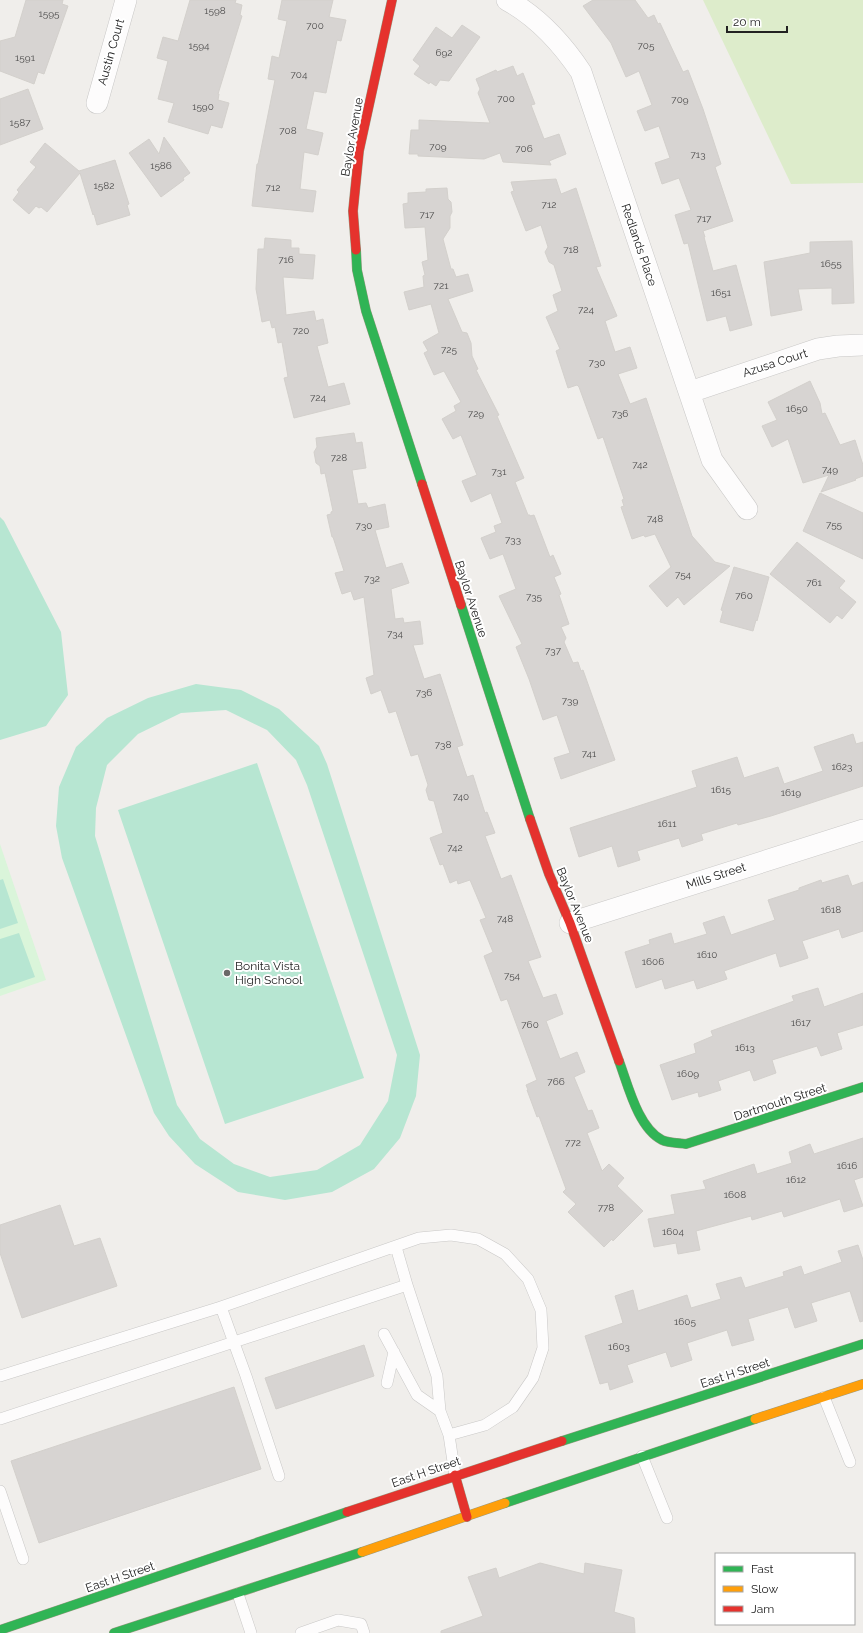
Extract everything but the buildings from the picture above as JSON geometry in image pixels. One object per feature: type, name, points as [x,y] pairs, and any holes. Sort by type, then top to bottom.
[{"type":"main road","name":"Baylor Avenue","points":[[392,0],[359,151],[353,211],[357,270],[366,311],[549,874],[570,923],[636,1108],[651,1133],[664,1141],[686,1144],[705,1139]]},
{"type":"main road","name":"Dartmouth Street","points":[[705,1139],[863,1087]]},
{"type":"main road","name":"East H Street","points":[[0,1630],[455,1475],[863,1344]]},
{"type":"main road","points":[[114,1633],[238,1594],[642,1456],[863,1384]]},
{"type":"main road","points":[[455,1475],[466,1517]]},
{"type":"street","name":"Austin Court","points":[[96,103],[126,0]]},
{"type":"street","name":"Redlands Place","points":[[507,0],[536,19],[553,35],[568,52],[581,72],[712,460],[748,509]]},
{"type":"street","name":"Azusa Court","points":[[690,392],[818,349],[838,346],[863,345]]},
{"type":"street","name":"Mills Street","points":[[570,923],[863,830]]},
{"type":"lane","points":[[0,1376],[221,1308],[419,1238],[451,1235],[478,1239],[505,1254],[528,1279],[541,1310],[543,1348],[533,1378],[513,1407],[485,1425],[449,1435]]},
{"type":"lane","points":[[396,1247],[437,1376],[440,1412],[449,1435],[455,1475]]},
{"type":"lane","points":[[0,1419],[407,1285]]},
{"type":"lane","points":[[221,1308],[279,1476]]},
{"type":"lane","points":[[384,1334],[417,1395],[440,1412]]},
{"type":"lane","points":[[387,1383],[394,1352]]},
{"type":"lane","points":[[824,1397],[850,1462]]},
{"type":"lane","points":[[642,1456],[667,1518]]},
{"type":"lane","points":[[0,1491],[23,1559]]},
{"type":"lane","points":[[238,1594],[251,1633]]},
{"type":"lane","points":[[301,1633],[338,1620],[361,1624],[364,1633]]},
{"type":"green space","points":[[703,0],[863,0],[863,183],[791,184]]},
{"type":"green space","points":[[0,517],[4,521],[61,632],[68,695],[46,726],[0,740]]},
{"type":"green space","points":[[196,684],[241,690],[279,709],[319,746],[327,764],[420,1055],[416,1096],[400,1138],[374,1169],[332,1192],[285,1200],[238,1192],[195,1164],[169,1136],[154,1113],[62,858],[56,826],[59,787],[76,747],[107,718],[148,698]],"holes":[[[226,710],[267,730],[296,760],[307,785],[397,1055],[388,1101],[360,1145],[317,1170],[270,1177],[234,1164],[200,1139],[177,1105],[95,836],[96,808],[107,765],[138,734],[181,713]]]},
{"type":"green space","points":[[257,763],[364,1078],[225,1124],[118,810]]},
{"type":"green space","points":[[0,844],[46,980],[0,996]]},
{"type":"green space","points":[[3,879],[18,923],[0,929],[0,880]]},
{"type":"green space","points":[[19,933],[35,977],[0,989],[0,939]]},
{"type":"traffic: fast","points":[[356,250],[357,270],[366,311],[422,484]]},
{"type":"traffic: fast","points":[[461,605],[530,819]]},
{"type":"traffic: fast","points":[[619,1061],[630,1093],[646,1126],[662,1140],[674,1143],[686,1144],[863,1087]]},
{"type":"traffic: fast","points":[[562,1441],[863,1344]]},
{"type":"traffic: fast","points":[[505,1503],[755,1419]]},
{"type":"traffic: fast","points":[[0,1630],[347,1512]]},
{"type":"traffic: fast","points":[[114,1633],[362,1552]]},
{"type":"traffic: slow","points":[[755,1419],[863,1384]]},
{"type":"traffic: slow","points":[[362,1552],[505,1503]]},
{"type":"traffic: jam","points":[[356,250],[353,211],[359,151],[392,0]]},
{"type":"traffic: jam","points":[[422,484],[461,605]]},
{"type":"traffic: jam","points":[[530,819],[549,874],[570,923],[619,1061]]},
{"type":"traffic: jam","points":[[347,1512],[562,1441]]},
{"type":"traffic: jam","points":[[455,1475],[467,1517]]},
{"type":"place","name":"Bonita Vista High School","points":[[227,973]]}]
